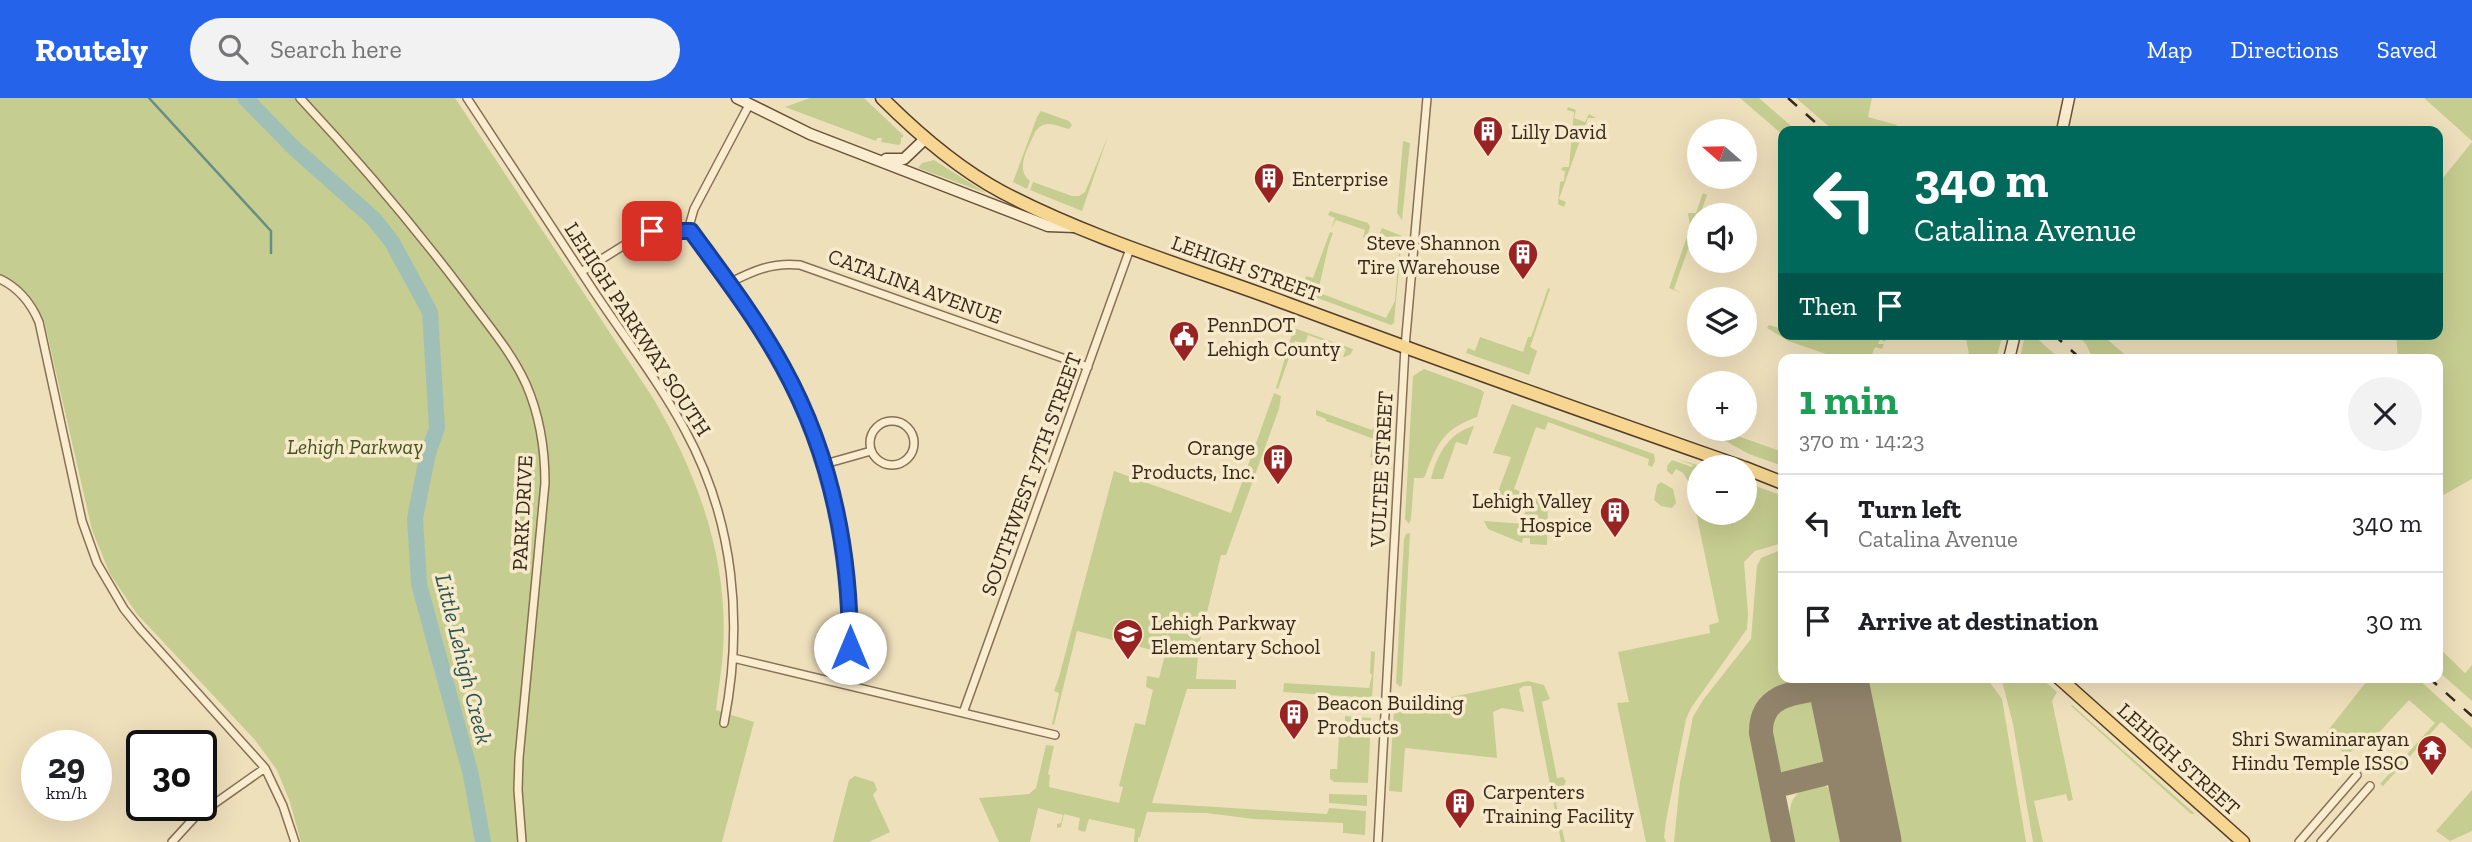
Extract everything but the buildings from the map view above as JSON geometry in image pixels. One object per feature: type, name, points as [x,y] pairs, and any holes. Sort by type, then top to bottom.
[{"type":"main road","points":[[737,98],[810,134],[1048,226],[1078,227]]},
{"type":"main road","name":"LEHIGH STREET","points":[[882,98],[925,139],[1002,192],[1078,227],[1707,455]]},
{"type":"main road","points":[[2063,126],[2069,98]]},
{"type":"main road","points":[[859,153],[891,160],[904,159],[925,139]]},
{"type":"main road","name":"LEHIGH STREET","points":[[1757,473],[1778,481]]},
{"type":"main road","name":"LEHIGH STREET","points":[[2065,683],[2244,842]]},
{"type":"street","name":"PARK DRIVE","points":[[300,98],[353,154],[423,237],[506,350],[534,404],[544,449],[545,483],[519,758],[518,790],[522,842]]},
{"type":"street","name":"LEHIGH PARKWAY SOUTH","points":[[467,98],[672,408],[707,479],[729,557],[734,615],[733,658],[724,723]]},
{"type":"street","name":"VULTEE STREET","points":[[1378,842],[1405,347],[1427,98]]},
{"type":"street","points":[[749,105],[694,209],[691,231],[729,283],[782,366],[813,430],[825,464],[839,518],[848,574],[848,685]]},
{"type":"street","points":[[581,272],[642,234],[663,230],[691,231]]},
{"type":"street","name":"SOUTHWEST 17TH STREET","points":[[963,713],[1131,246]]},
{"type":"street","name":"CATALINA AVENUE","points":[[729,283],[758,268],[786,264],[807,266],[1088,367]]},
{"type":"street","points":[[0,279],[26,299],[39,322],[82,521],[93,554],[109,586],[140,629],[265,768],[283,806],[295,842]]},
{"type":"street","points":[[887,421],[902,422],[913,433],[912,454],[901,464],[887,464],[875,457],[871,451],[871,436],[880,424],[887,421]]},
{"type":"street","points":[[825,464],[871,451]]},
{"type":"street","points":[[733,658],[1055,735]]},
{"type":"street","points":[[172,842],[194,818],[265,768]]},
{"type":"street","points":[[2299,842],[2357,775]]},
{"type":"street","points":[[2322,842],[2370,786]]},
{"type":"green space","name":"Lehigh Parkway","points":[[0,98],[455,98],[653,398],[697,488],[715,551],[724,616],[716,710],[754,722],[722,842],[301,842],[290,802],[277,770],[255,740],[137,614],[110,574],[92,530],[44,320],[27,292],[0,274]]},
{"type":"green space","points":[[810,98],[864,98],[904,136],[901,143],[881,142],[882,138],[877,138],[876,141],[785,107]]},
{"type":"green space","points":[[1740,98],[1759,98],[1791,126],[1778,126],[1778,131]]},
{"type":"green space","points":[[1796,98],[1872,98],[1868,117],[1897,125],[1896,126],[1828,126]]},
{"type":"green space","points":[[2424,98],[2472,98],[2472,141]]},
{"type":"green space","points":[[1568,107],[1576,110],[1574,118],[1585,122],[1589,114],[1596,118],[1588,118],[1559,199],[1566,202],[1564,207],[1558,204],[1560,182],[1564,181],[1565,171],[1561,170],[1563,167],[1569,167],[1574,112],[1567,110]]},
{"type":"green space","points":[[1041,111],[1069,121],[1072,125],[1069,129],[1047,124],[1035,132],[1023,164],[1025,176],[1030,181],[1027,189],[1013,182]]},
{"type":"green space","points":[[1108,136],[1082,211],[1030,190],[1033,182],[1072,196],[1085,192]]},
{"type":"green space","points":[[1403,141],[1410,143],[1402,220],[1397,213]]},
{"type":"green space","points":[[2472,142],[2472,479],[2443,495],[2443,354],[2398,354],[2396,340],[2443,340],[2443,178]]},
{"type":"green space","points":[[934,160],[986,193],[918,168],[922,163]]},
{"type":"green space","points":[[1703,193],[1707,195],[1704,203],[1700,203]]},
{"type":"green space","points":[[1330,211],[1368,223],[1370,227],[1367,237],[1363,238],[1365,230],[1336,220],[1331,229],[1335,218],[1328,215]]},
{"type":"green space","points":[[1382,228],[1402,236],[1394,323],[1391,325],[1301,292],[1306,276],[1313,278],[1330,232],[1333,233],[1317,292],[1386,318],[1395,301],[1399,251],[1391,249],[1393,239],[1381,235],[1376,242]]},
{"type":"green space","points":[[1687,237],[1687,252],[1674,289],[1681,293],[1669,288]]},
{"type":"green space","points":[[1548,288],[1550,289],[1530,347],[1537,351],[1529,375],[1466,353],[1468,348],[1475,351],[1480,337],[1523,352]]},
{"type":"green space","points":[[1769,325],[1778,328],[1778,335],[1767,328]]},
{"type":"green space","points":[[1294,328],[1353,349],[1351,354],[1343,357],[1346,349],[1308,335],[1305,344],[1295,341],[1278,389],[1276,388]]},
{"type":"green space","points":[[1880,340],[1878,344],[1884,344],[1882,349],[1875,347],[1872,354],[1826,354],[1788,341]]},
{"type":"green space","points":[[1966,340],[2001,340],[1997,354],[1969,354]]},
{"type":"green space","points":[[2024,340],[2039,340],[2054,354],[2021,354]]},
{"type":"green space","points":[[2082,340],[2108,340],[2124,354],[2091,354]]},
{"type":"green space","points":[[1424,369],[1484,392],[1477,417],[1449,433],[1438,446],[1425,476],[1414,478],[1409,524],[1405,519],[1413,376]]},
{"type":"green space","name":"Lehigh Parkway Elementary School","points":[[1274,393],[1281,396],[1279,409],[1226,555],[1221,555],[1199,645],[1196,679],[1236,680],[1236,689],[1187,689],[1152,803],[1327,814],[1329,808],[1366,811],[1365,835],[1343,833],[1343,823],[1254,819],[1206,813],[1147,812],[1138,842],[1134,842],[1135,829],[1089,819],[1085,832],[1078,830],[1080,818],[1064,814],[1061,827],[1057,828],[1063,815],[1038,808],[1030,842],[999,842],[979,798],[1029,794],[1036,788],[1046,745],[1054,746],[1048,774],[1049,787],[1119,803],[1123,787],[1119,786],[1135,723],[1145,725],[1153,690],[1146,687],[1147,676],[1159,678],[1166,651],[1077,631],[1054,725],[1052,724],[1059,693],[1054,691],[1114,471],[1231,513]]},
{"type":"green space","points":[[1512,404],[1654,454],[1655,461],[1652,467],[1648,465],[1649,459],[1548,422],[1545,430],[1536,427],[1514,489],[1548,499],[1547,545],[1530,544],[1530,538],[1523,538],[1522,543],[1488,529],[1484,521],[1525,524],[1525,498],[1499,498],[1497,505],[1493,505],[1511,457],[1493,453]]},
{"type":"green space","points":[[1316,410],[1372,430],[1377,420],[1388,421],[1385,466],[1371,465],[1374,439],[1326,421],[1316,415]]},
{"type":"green space","points":[[1474,426],[1467,445],[1456,442],[1443,479],[1431,479],[1445,446],[1457,434]]},
{"type":"green space","points":[[1726,441],[1752,441],[1778,450],[1778,464],[1752,455]]},
{"type":"green space","points":[[1672,460],[1687,465],[1687,479],[1676,469],[1672,475],[1667,471]]},
{"type":"green space","points":[[1661,482],[1673,489],[1676,503],[1672,508],[1661,506],[1654,500],[1657,485]]},
{"type":"green space","points":[[1757,486],[1778,494],[1778,544],[1755,551],[1744,562],[1747,629],[1686,719],[1666,821],[1666,842],[1646,842],[1617,703],[1629,702],[1618,652],[1710,633],[1709,625],[1719,622],[1699,525],[1757,525]]},
{"type":"green space","points":[[1410,533],[1400,687],[1396,683],[1404,539],[1406,534]]},
{"type":"green space","points":[[1778,551],[1778,683],[1804,683],[1769,695],[1760,704],[1755,716],[1753,732],[1776,842],[1674,842],[1680,782],[1693,717],[1703,700],[1751,639],[1757,566],[1761,558]]},
{"type":"green space","points":[[1371,651],[1375,652],[1372,698],[1283,692],[1284,683],[1369,688],[1372,675]]},
{"type":"green space","points":[[2443,652],[2465,673],[2472,665],[2472,701],[2443,675]]},
{"type":"green space","points":[[1528,681],[1544,685],[1550,699],[1542,702],[1557,778],[1563,777],[1566,781],[1556,803],[1565,842],[1561,842],[1531,686],[1519,689],[1524,712],[1502,708],[1493,712],[1497,758],[1405,748],[1402,792],[1389,791],[1394,709]]},
{"type":"green space","points":[[1852,683],[1990,683],[2002,699],[2026,842],[1885,842]]},
{"type":"green space","points":[[2003,683],[2047,683],[2057,692],[2052,701],[2073,800],[2068,801],[2066,794],[2034,801],[2043,842],[2033,842],[2013,724]]},
{"type":"green space","points":[[2365,683],[2423,683],[2472,728],[2472,749],[2442,722],[2383,786],[2380,784],[2435,723],[2409,700],[2373,739],[2367,734],[2347,756],[2326,733]]},
{"type":"green space","points":[[1801,701],[1817,704],[1825,712],[1835,759],[1828,764],[1783,773],[1773,755],[1771,717],[1782,707]]},
{"type":"green space","points":[[2072,705],[2195,814],[2191,814]]},
{"type":"green space","points":[[1345,716],[1371,718],[1368,783],[1334,782],[1330,779],[1330,769],[1337,769],[1339,736],[1345,736]]},
{"type":"green space","points":[[855,776],[874,782],[877,790],[873,795],[890,832],[869,842],[833,842],[849,780]]},
{"type":"green space","points":[[1817,784],[1834,791],[1844,806],[1853,842],[1793,842],[1790,814],[1794,798],[1807,787]]},
{"type":"green space","points":[[2472,790],[2472,831],[2450,841],[2436,831]]},
{"type":"green space","points":[[1329,794],[1367,795],[1367,806],[1329,803]]},
{"type":"waterway","points":[[149,98],[271,231],[271,253]]},
{"type":"waterway","name":"Little Lehigh Creek","points":[[245,98],[294,148],[374,219],[392,242],[430,312],[437,428],[428,453],[415,518],[419,584],[471,775],[483,842]]},
{"type":"taxiway","points":[[1783,842],[1761,733],[1763,719],[1768,708],[1787,695],[1838,686]]},
{"type":"taxiway","points":[[1772,787],[1855,766]]},
{"type":"runway","points":[[1838,683],[1871,842]]},
{"type":"railway","points":[[1788,98],[1819,126]]},
{"type":"railway","points":[[2060,340],[2075,354]]},
{"type":"railway","points":[[2435,683],[2472,716]]},
{"type":"place","name":"Lilly David","points":[[1488,158]]},
{"type":"place","name":"Enterprise","points":[[1269,205]]},
{"type":"place","name":"Steve Shannon Tire Warehouse","points":[[1523,281]]},
{"type":"place","name":"PennDOT Lehigh County","points":[[1184,363]]},
{"type":"place","name":"Orange Products, Inc.","points":[[1278,486]]},
{"type":"place","name":"Lehigh Valley Hospice","points":[[1615,539]]},
{"type":"place","name":"Lehigh Parkway Elementary School","points":[[1128,661]]},
{"type":"place","name":"Beacon Building Products","points":[[1294,741]]},
{"type":"place","name":"Shri Swaminarayan Hindu Temple ISSO","points":[[2432,777]]},
{"type":"place","name":"Carpenters Training Facility","points":[[1460,830]]},
{"type":"route","points":[[652,231],[691,231],[729,283],[799,397],[830,482],[843,537],[848,574],[850,648]]}]
